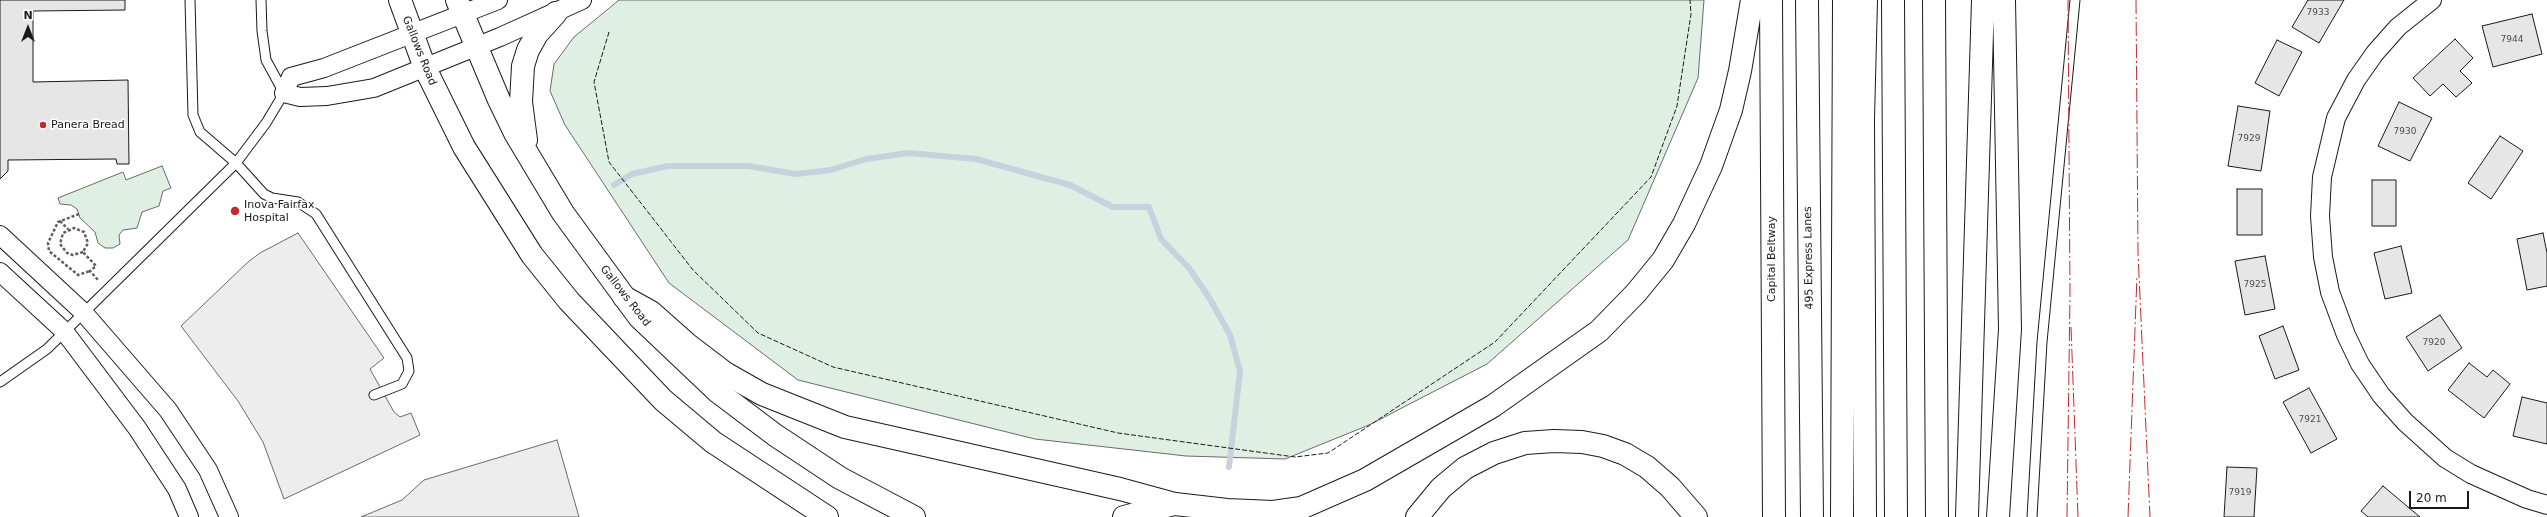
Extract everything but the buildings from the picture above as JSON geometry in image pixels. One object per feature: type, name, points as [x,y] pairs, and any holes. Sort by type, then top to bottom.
[{"type":"main road","name":"Gallows Road","points":[[400,0],[411,35],[440,101],[493,196],[532,255],[569,302],[663,400],[707,437],[827,517]]},
{"type":"main road","points":[[624,297],[651,312],[687,344],[725,373],[762,394],[804,413],[845,427],[1120,489],[1175,504],[1227,510],[1273,512],[1301,508],[1365,480],[1493,406],[1599,331],[1663,260],[1684,224],[1711,166],[1731,110],[1740,71],[1752,0]]},
{"type":"main road","name":"Capital Beltway","points":[[1771,0],[1774,517]]},
{"type":"main road","name":"495 Express Lanes","points":[[1807,0],[1812,517]]},
{"type":"main road","points":[[1842,517],[1844,0]]},
{"type":"main road","points":[[1865,517],[1863,119],[1866,0]]},
{"type":"main road","points":[[1893,0],[1896,517]]},
{"type":"main road","points":[[1934,0],[1937,517]]},
{"type":"main road","points":[[1967,517],[1983,0]]},
{"type":"main road","points":[[1998,517],[2010,329],[2004,0]]},
{"type":"main road","name":"Gallows Road","points":[[460,7],[499,100],[529,155],[563,213],[639,317],[662,340],[731,402],[775,435],[840,478],[914,517]]},
{"type":"main road","points":[[529,155],[520,102],[523,66],[528,50],[537,34],[556,12]]},
{"type":"main road","points":[[1417,517],[1441,488],[1465,468],[1494,453],[1525,443],[1554,441],[1596,444],[1625,454],[1648,467],[1670,487],[1696,517]]},
{"type":"main road","points":[[1124,517],[1175,504]]},
{"type":"street","points":[[498,0],[460,7],[411,35],[324,68],[291,76],[284,93],[300,97],[327,96],[374,88],[476,47],[582,0]]},
{"type":"street","points":[[2432,0],[2398,27],[2375,53],[2356,80],[2336,118],[2322,177],[2320,216],[2323,257],[2330,292],[2346,335],[2360,364],[2381,395],[2405,422],[2445,458],[2471,474],[2527,499],[2547,505]]},
{"type":"street","points":[[0,235],[83,312],[168,410],[208,470],[229,517]]},
{"type":"street","points":[[0,272],[64,331],[137,428],[177,489],[189,517]]},
{"type":"lane","points":[[190,0],[193,115],[200,132],[236,163],[264,194],[272,198],[298,202],[316,214],[401,345],[407,358],[409,371],[402,384],[374,395]]},
{"type":"lane","points":[[0,382],[47,349],[106,289],[236,163],[266,124],[284,93],[266,60],[262,31],[261,0]]},
{"type":"lane","points":[[2032,517],[2042,342],[2075,0]]},
{"type":"path","points":[[79,214],[60,221],[53,229],[48,243],[49,250],[78,275],[90,271],[96,266],[83,252]]},
{"type":"path","points":[[60,221],[68,229]]},
{"type":"path","points":[[74,228],[84,232],[88,243],[83,252],[73,255],[63,249],[61,238],[68,229],[74,228]]},
{"type":"path","points":[[90,271],[106,289]]},
{"type":"green space","points":[[619,0],[1704,0],[1698,78],[1628,240],[1487,364],[1369,425],[1285,459],[1186,456],[1035,439],[798,380],[669,283],[565,125],[550,91],[554,64],[574,37]]},
{"type":"green space","points":[[162,166],[171,188],[163,191],[159,206],[142,212],[137,228],[123,230],[119,235],[120,244],[113,248],[105,248],[98,243],[95,232],[80,218],[77,209],[71,205],[60,204],[58,198],[123,172],[126,180]]},
{"type":"shaded area","points":[[298,233],[384,358],[370,369],[394,412],[400,417],[411,413],[420,435],[284,499],[263,442],[238,401],[181,326],[248,262],[260,253]]},
{"type":"shaded area","points":[[557,440],[579,517],[361,517],[402,500],[424,480]]},
{"type":"waterway","points":[[614,185],[632,174],[668,166],[748,166],[796,174],[831,170],[866,159],[908,153],[976,159],[1070,185],[1113,207],[1149,207],[1161,239],[1189,268],[1210,299],[1230,335],[1240,371],[1229,467]]},
{"type":"fence","points":[[609,32],[594,82],[609,162],[693,270],[758,333],[833,367],[1118,433],[1295,457],[1328,453],[1495,342],[1651,177],[1677,106],[1691,14],[1690,0]]},
{"type":"power","points":[[2067,517],[2070,293],[2068,0]]},
{"type":"power","points":[[2136,0],[2138,253],[2150,517]]},
{"type":"power","points":[[2128,517],[2137,275]]},
{"type":"power","points":[[2071,327],[2078,517]]},
{"type":"place","name":"Panera Bread","points":[[43,125]]},
{"type":"place","name":"Inova Fairfax Hospital","points":[[235,211]]}]
